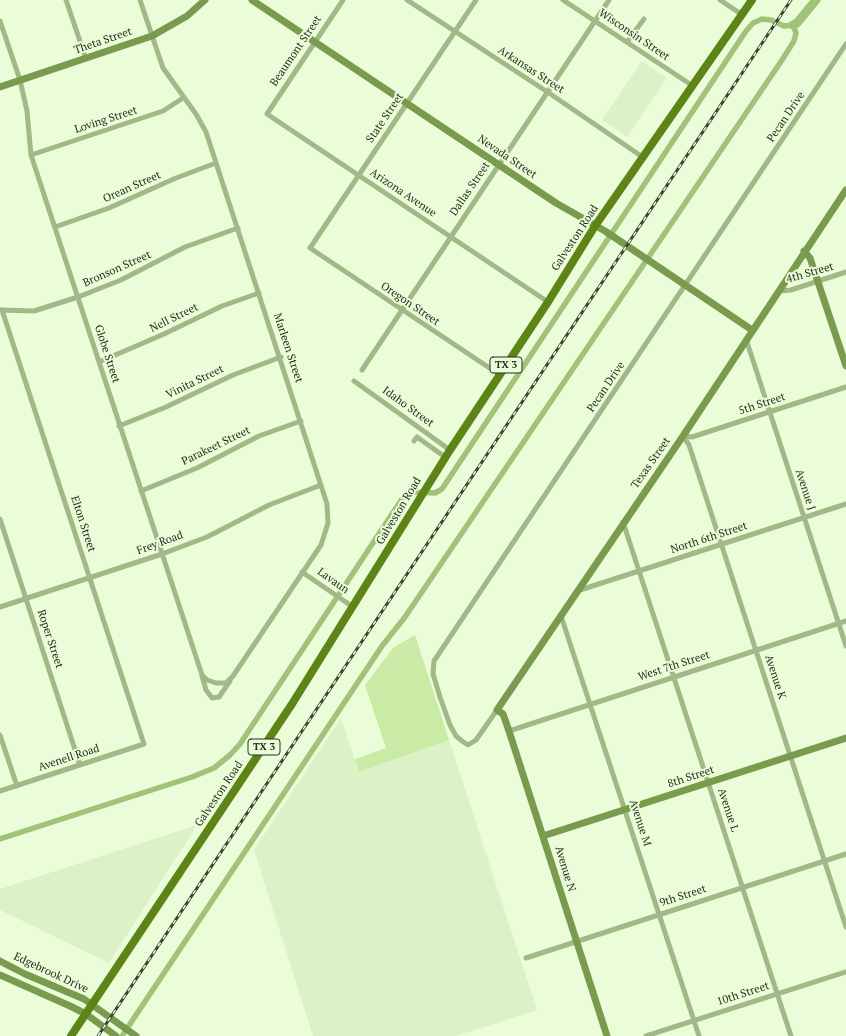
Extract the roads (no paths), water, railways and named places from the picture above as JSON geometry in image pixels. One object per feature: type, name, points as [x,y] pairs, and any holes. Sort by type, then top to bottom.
[{"type":"main road","name":"Galveston Road","points":[[71,1036],[155,908],[230,799],[448,453],[548,302],[595,226],[644,158],[752,0]]},
{"type":"street","points":[[66,0],[86,59]]},
{"type":"street","name":"Marleen Street","points":[[140,0],[163,68],[183,98],[196,114],[206,132],[281,357],[327,504],[328,523],[321,545],[219,697],[212,698],[206,690],[202,675]]},
{"type":"street","name":"Theta Street","points":[[0,87],[152,36],[187,16],[205,0]]},
{"type":"street","name":"Nevada Street","points":[[252,0],[569,211],[616,238],[752,330]]},
{"type":"street","name":"Beaumont Street","points":[[266,114],[343,0]]},
{"type":"street","name":"Arkansas Street","points":[[407,0],[644,158]]},
{"type":"street","name":"State Street","points":[[310,248],[476,0]]},
{"type":"street","name":"Wisconsin Street","points":[[564,0],[693,86]]},
{"type":"street","name":"Dallas Street","points":[[362,370],[609,0]]},
{"type":"street","points":[[720,0],[741,14]]},
{"type":"street","points":[[627,42],[644,19]]},
{"type":"street","name":"Globe Street","points":[[0,21],[20,80],[26,111],[31,155],[202,675]]},
{"type":"street","name":"Pecan Drive","points":[[468,745],[456,736],[450,725],[433,674],[434,661],[846,44]]},
{"type":"street","name":"Loving Street","points":[[31,155],[163,111],[183,98]]},
{"type":"street","name":"Arizona Avenue","points":[[266,114],[548,302]]},
{"type":"street","name":"Orean Street","points":[[55,227],[109,208],[176,178],[216,163]]},
{"type":"street","name":"Texas Street","points":[[468,745],[476,740],[498,710],[623,522],[683,436],[804,251],[846,190]]},
{"type":"street","name":"Bronson Street","points":[[1,310],[34,311],[78,297],[121,280],[185,248],[238,228]]},
{"type":"street","name":"Oregon Street","points":[[310,248],[500,375]]},
{"type":"street","points":[[804,251],[810,258],[846,366]]},
{"type":"street","name":"4th Street","points":[[779,291],[791,290],[846,272]]},
{"type":"street","name":"Nell Street","points":[[99,362],[164,334],[222,306],[259,293]]},
{"type":"street","name":"Elton Street","points":[[1,310],[144,744]]},
{"type":"street","name":"Avenue J","points":[[746,339],[846,646]]},
{"type":"street","name":"Vinita Street","points":[[120,426],[166,407],[233,375],[281,357]]},
{"type":"street","name":"Idaho Street","points":[[354,381],[448,453]]},
{"type":"street","name":"5th Street","points":[[683,436],[692,437],[846,387]]},
{"type":"street","name":"Parakeet Street","points":[[141,490],[197,468],[259,436],[301,421]]},
{"type":"street","name":"Avenue K","points":[[683,436],[689,445],[722,544],[846,926]]},
{"type":"street","points":[[414,441],[417,437],[448,453]]},
{"type":"street","name":"Frey Road","points":[[0,607],[162,554],[207,536],[269,505],[322,485]]},
{"type":"street","name":"North 6th Street","points":[[577,591],[846,504]]},
{"type":"street","name":"Roper Street","points":[[0,519],[80,765]]},
{"type":"street","name":"Avenue L","points":[[623,522],[791,1036]]},
{"type":"street","name":"Lavaun","points":[[302,572],[353,606]]},
{"type":"street","name":"Avenue M","points":[[561,616],[699,1036]]},
{"type":"street","name":"West 7th Street","points":[[509,731],[846,621]]},
{"type":"street","points":[[202,675],[207,680],[216,683],[226,683],[233,676]]},
{"type":"street","name":"Avenue N","points":[[498,710],[503,714],[509,731],[607,1036]]},
{"type":"street","points":[[0,735],[17,786]]},
{"type":"street","name":"8th Street","points":[[543,836],[846,738]]},
{"type":"street","name":"Avenell Road","points":[[0,791],[144,744]]},
{"type":"street","name":"9th Street","points":[[526,958],[846,854]]},
{"type":"street","name":"Edgebrook Drive","points":[[0,961],[93,1004],[136,1036]]},
{"type":"street","points":[[1,976],[8,966]]},
{"type":"street","name":"10th Street","points":[[646,1036],[846,972]]},
{"type":"street","name":"Edgebrook Drive","points":[[1,976],[86,1014],[116,1036]]},
{"type":"waterway","points":[[793,25],[797,23],[816,0]]},
{"type":"waterway","points":[[0,839],[192,777],[214,768],[230,755],[240,744],[404,496],[411,492],[435,493],[442,489],[746,31],[753,23],[762,19],[771,20],[784,26],[793,25],[796,33],[794,41],[782,60],[405,617],[382,646],[122,1036]]},
{"type":"railway","points":[[98,1036],[791,0]]}]
